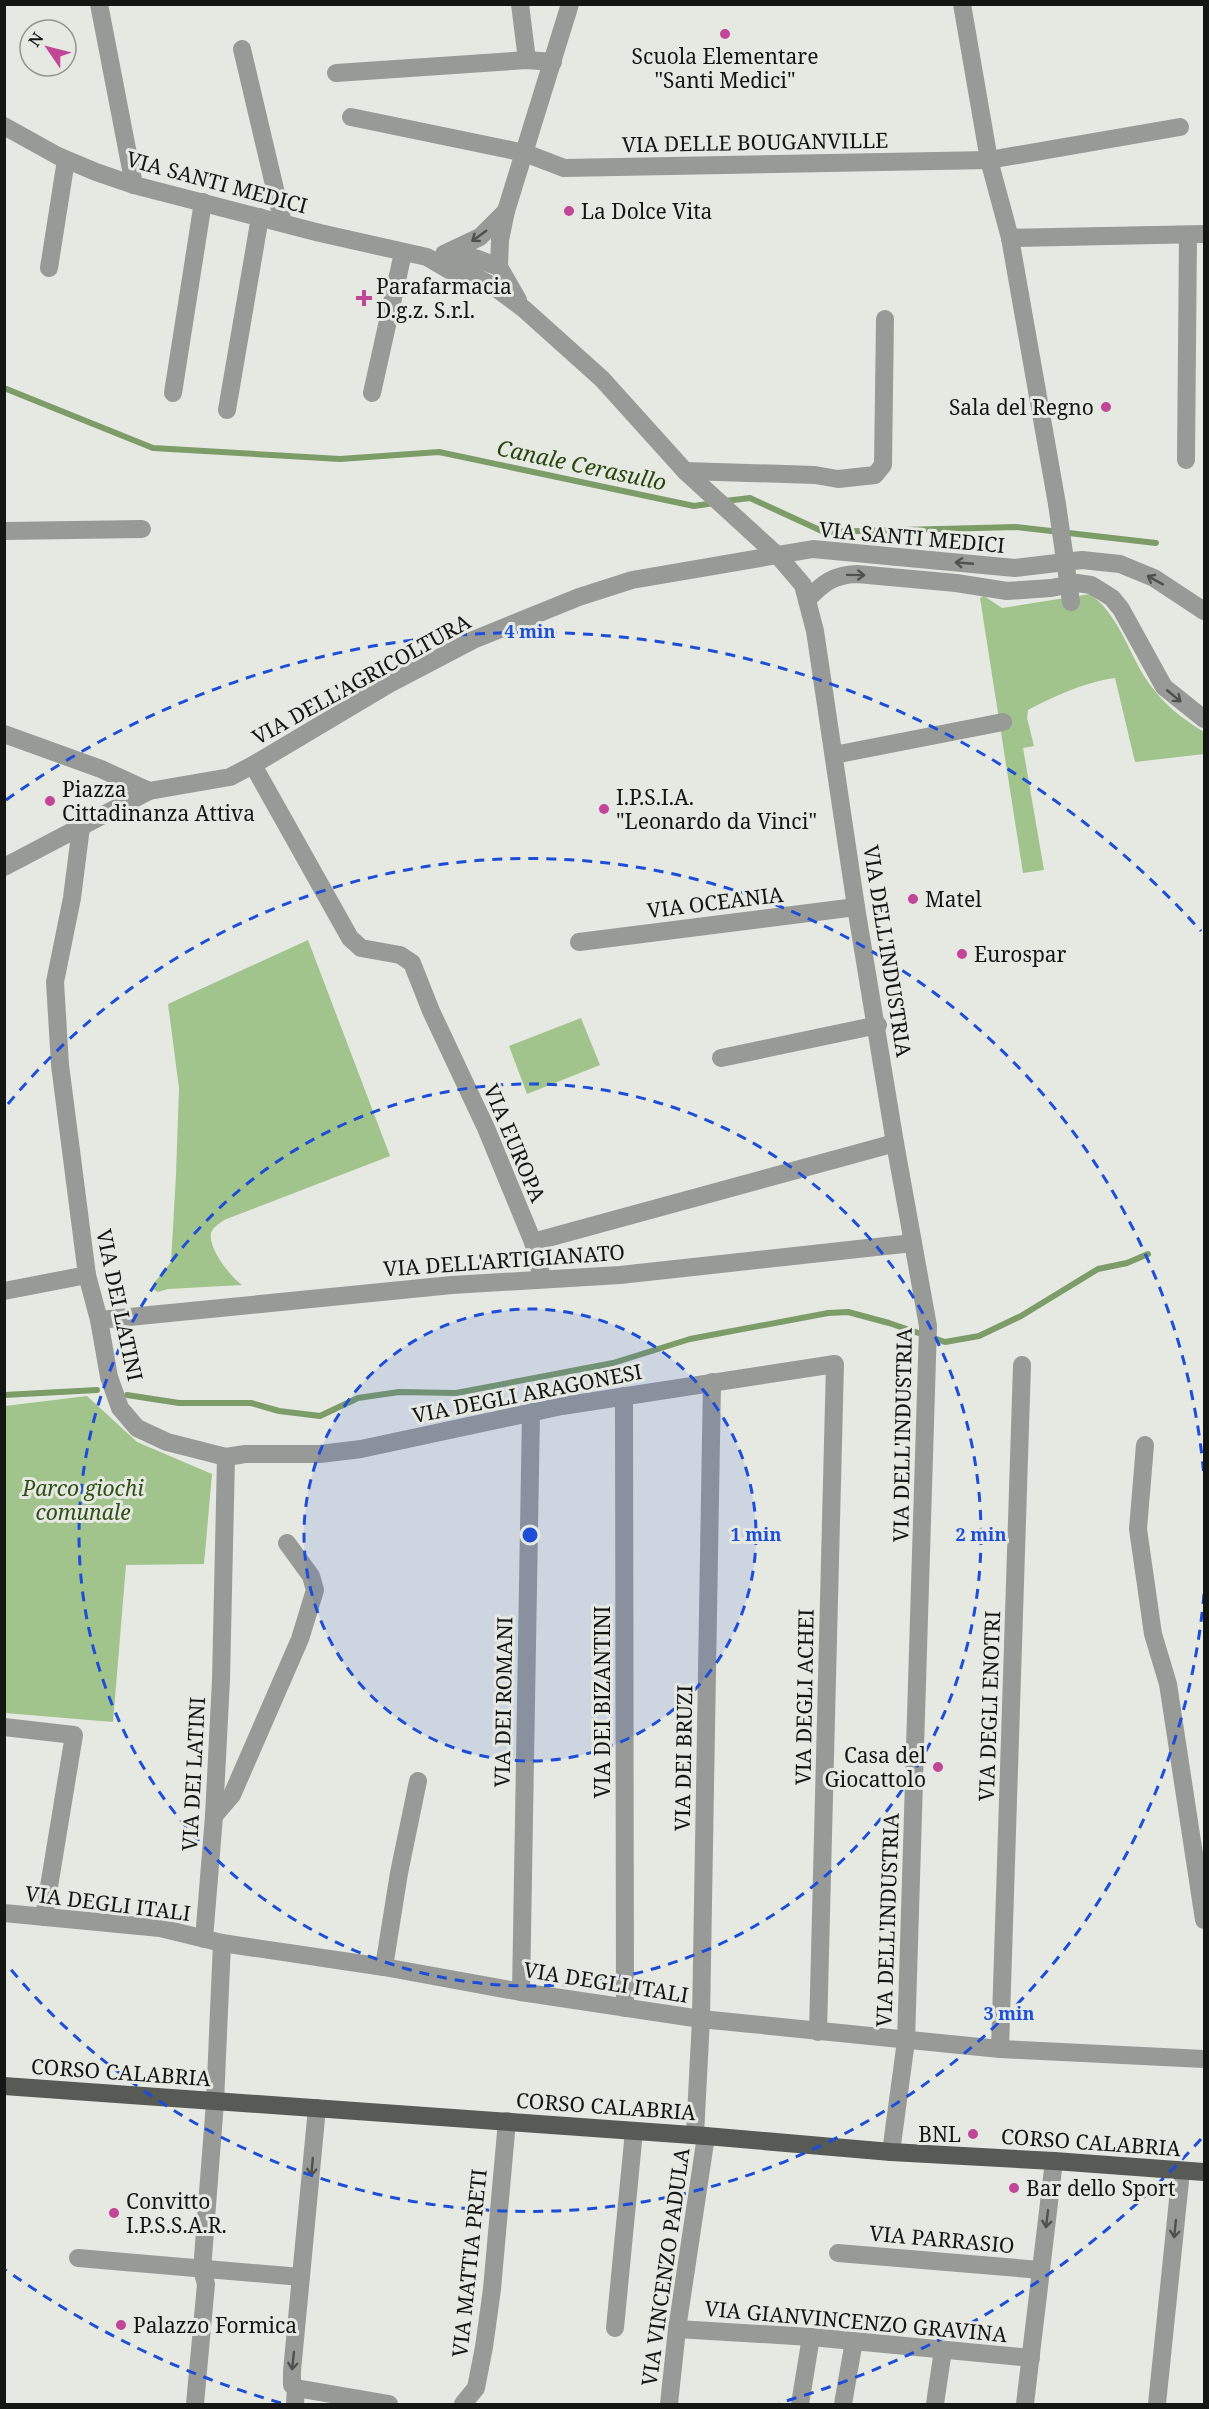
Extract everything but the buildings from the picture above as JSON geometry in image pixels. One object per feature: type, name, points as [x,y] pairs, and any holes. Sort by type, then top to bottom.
[{"type":"main road","name":"CORSO CALABRIA","points":[[4,2086],[634,2130],[891,2152],[1204,2172]]},
{"type":"street","points":[[99,4],[134,185]]},
{"type":"street","points":[[520,4],[527,60]]},
{"type":"street","points":[[470,274],[499,267],[500,240],[506,211],[570,4]]},
{"type":"street","points":[[962,4],[989,160],[1010,238],[1057,504],[1071,602]]},
{"type":"street","points":[[242,49],[283,223]]},
{"type":"street","points":[[336,72],[527,60],[553,62]]},
{"type":"street","name":"VIA DELLE BOUGANVILLE","points":[[351,117],[525,153],[564,168],[989,160],[1180,128]]},
{"type":"street","name":"VIA SANTI MEDICI","points":[[4,126],[66,160],[134,185],[403,253],[428,257],[447,253],[480,237],[506,211]]},
{"type":"street","points":[[49,268],[66,160]]},
{"type":"street","points":[[173,393],[203,202]]},
{"type":"street","points":[[227,410],[260,217]]},
{"type":"street","points":[[1010,238],[1196,235],[1186,460]]},
{"type":"street","points":[[372,393],[403,253]]},
{"type":"street","name":"VIA SANTI MEDICI","points":[[447,253],[475,258],[499,267],[524,309]]},
{"type":"street","name":"VIA SANTI MEDICI","points":[[428,257],[449,270],[470,274],[493,286],[524,309],[602,379],[685,471],[779,557],[813,549],[1015,568],[1082,560],[1119,564],[1154,578],[1204,610]]},
{"type":"street","points":[[685,471],[815,475],[838,479],[875,475],[883,465],[885,319]]},
{"type":"street","points":[[4,531],[142,529]]},
{"type":"street","name":"VIA DELL'INDUSTRIA","points":[[779,557],[803,585],[815,631],[856,907],[928,1326],[906,2041],[891,2152]]},
{"type":"street","name":"VIA DELL'AGRICOLTURA","points":[[4,867],[149,791],[230,777],[389,684],[473,640],[579,597],[632,580],[779,557]]},
{"type":"street","points":[[807,600],[830,578],[843,575],[956,583],[1007,591],[1051,588],[1077,583],[1091,585],[1112,598],[1121,609],[1164,687],[1204,719]]},
{"type":"street","points":[[834,755],[1003,722]]},
{"type":"street","points":[[4,734],[101,769],[149,791]]},
{"type":"street","name":"VIA EUROPA","points":[[253,765],[350,938],[362,948],[400,955],[412,963],[431,1011],[486,1128],[533,1242],[542,1278]]},
{"type":"street","name":"VIA DEI LATINI","points":[[81,827],[72,898],[55,982],[60,1065],[87,1275],[99,1320],[109,1377],[120,1408],[137,1428],[167,1442],[226,1457],[221,1680],[214,1816],[204,1939]]},
{"type":"street","name":"VIA OCEANIA","points":[[579,942],[856,907]]},
{"type":"street","points":[[721,1058],[878,1025]]},
{"type":"street","points":[[533,1242],[895,1143]]},
{"type":"street","name":"VIA DELL'ARTIGIANATO","points":[[99,1320],[406,1289],[542,1278],[620,1275],[913,1243]]},
{"type":"street","points":[[4,1291],[87,1275]]},
{"type":"street","name":"VIA DEGLI ARAGONESI","points":[[226,1457],[245,1454],[320,1454],[361,1449],[531,1412],[835,1364]]},
{"type":"street","name":"VIA DEGLI ACHEI","points":[[818,2032],[835,1364]]},
{"type":"street","name":"VIA DEGLI ENOTRI","points":[[1000,2049],[1022,1365]]},
{"type":"street","name":"VIA DEI BRUZI","points":[[701,2135],[712,1382]]},
{"type":"street","name":"VIA DEI BIZANTINI","points":[[624,1396],[625,2008]]},
{"type":"street","name":"VIA DEI ROMANI","points":[[521,1992],[531,1412]]},
{"type":"street","points":[[1145,1445],[1138,1529],[1153,1634],[1168,1684],[1204,1920]]},
{"type":"street","points":[[214,1816],[232,1795],[300,1639],[315,1590],[312,1576],[287,1543]]},
{"type":"street","points":[[4,1727],[74,1735],[44,1917]]},
{"type":"street","points":[[384,1966],[399,1873],[418,1781]]},
{"type":"street","name":"VIA DEGLI ITALI","points":[[4,1913],[160,1928],[222,1943],[384,1966],[521,1992],[701,2019],[1000,2049],[1204,2059]]},
{"type":"street","points":[[195,2404],[206,2284],[202,2270],[215,2102],[222,1943]]},
{"type":"street","points":[[317,2108],[292,2385],[296,2396],[389,2404]]},
{"type":"street","name":"VIA MATTIA PRETI","points":[[464,2404],[477,2388],[484,2347],[492,2289],[507,2121]]},
{"type":"street","points":[[615,2328],[634,2130]]},
{"type":"street","name":"VIA VINCENZO PADULA","points":[[669,2404],[701,2135]]},
{"type":"street","points":[[1026,2404],[1054,2161]]},
{"type":"street","points":[[1157,2404],[1181,2171]]},
{"type":"street","name":"VIA PARRASIO","points":[[838,2253],[1041,2270]]},
{"type":"street","points":[[78,2258],[301,2277]]},
{"type":"street","name":"VIA GIANVINCENZO GRAVINA","points":[[677,2329],[811,2337],[1031,2358]]},
{"type":"street","points":[[800,2404],[811,2337]]},
{"type":"street","points":[[843,2404],[854,2341]]},
{"type":"street","points":[[935,2404],[943,2350]]},
{"type":"green space","points":[[1090,594],[1100,602],[1115,622],[1146,679],[1158,695],[1179,715],[1204,732],[1204,754],[1135,762],[1115,678],[1093,682],[1070,690],[1028,710],[1027,718],[1034,746],[1023,748],[1044,870],[1023,873],[980,598],[984,596],[1002,608]]},
{"type":"green space","points":[[308,940],[390,1156],[224,1220],[216,1226],[211,1233],[213,1247],[232,1276],[242,1285],[168,1289],[158,1292],[153,1289],[154,1283],[171,1262],[176,1175],[179,1088],[168,1004]]},
{"type":"green space","points":[[581,1018],[600,1065],[527,1094],[509,1046]]},
{"type":"green space","name":"Parco giochi comunale","points":[[87,1396],[137,1442],[212,1474],[204,1564],[126,1565],[113,1722],[5,1713],[5,1406]]},
{"type":"waterway","name":"Canale Cerasullo","points":[[4,388],[153,448],[340,459],[439,452],[694,506],[715,503]]},
{"type":"waterway","name":"Canale Cerasullo","points":[[725,501],[750,498],[824,532],[1016,527],[1156,543]]},
{"type":"waterway","points":[[127,1395],[179,1403],[251,1403],[279,1411],[320,1416],[358,1398],[399,1392],[456,1393],[613,1363],[690,1339],[828,1313],[848,1312],[945,1342],[979,1336],[1021,1316],[1098,1269],[1127,1263],[1148,1254]]},
{"type":"waterway","points":[[4,1395],[97,1390]]},
{"type":"place","name":"Scuola Elementare \"Santi Medici\"","points":[[725,34]]},
{"type":"place","name":"La Dolce Vita","points":[[569,211]]},
{"type":"place","name":"Parafarmacia D.g.z. S.r.l.","points":[[364,298]]},
{"type":"place","name":"Sala del Regno","points":[[1106,407]]},
{"type":"place","name":"Piazza Cittadinanza Attiva","points":[[50,801]]},
{"type":"place","name":"I.P.S.I.A. \"Leonardo da Vinci\"","points":[[604,809]]},
{"type":"place","name":"Matel","points":[[913,899]]},
{"type":"place","name":"Eurospar","points":[[962,954]]},
{"type":"place","name":"Casa del Giocattolo","points":[[938,1767]]},
{"type":"place","name":"BNL","points":[[973,2134]]},
{"type":"place","name":"Bar dello Sport","points":[[1014,2188]]},
{"type":"place","name":"Convitto I.P.S.S.A.R.","points":[[114,2213]]},
{"type":"place","name":"Palazzo Formica","points":[[121,2325]]}]
